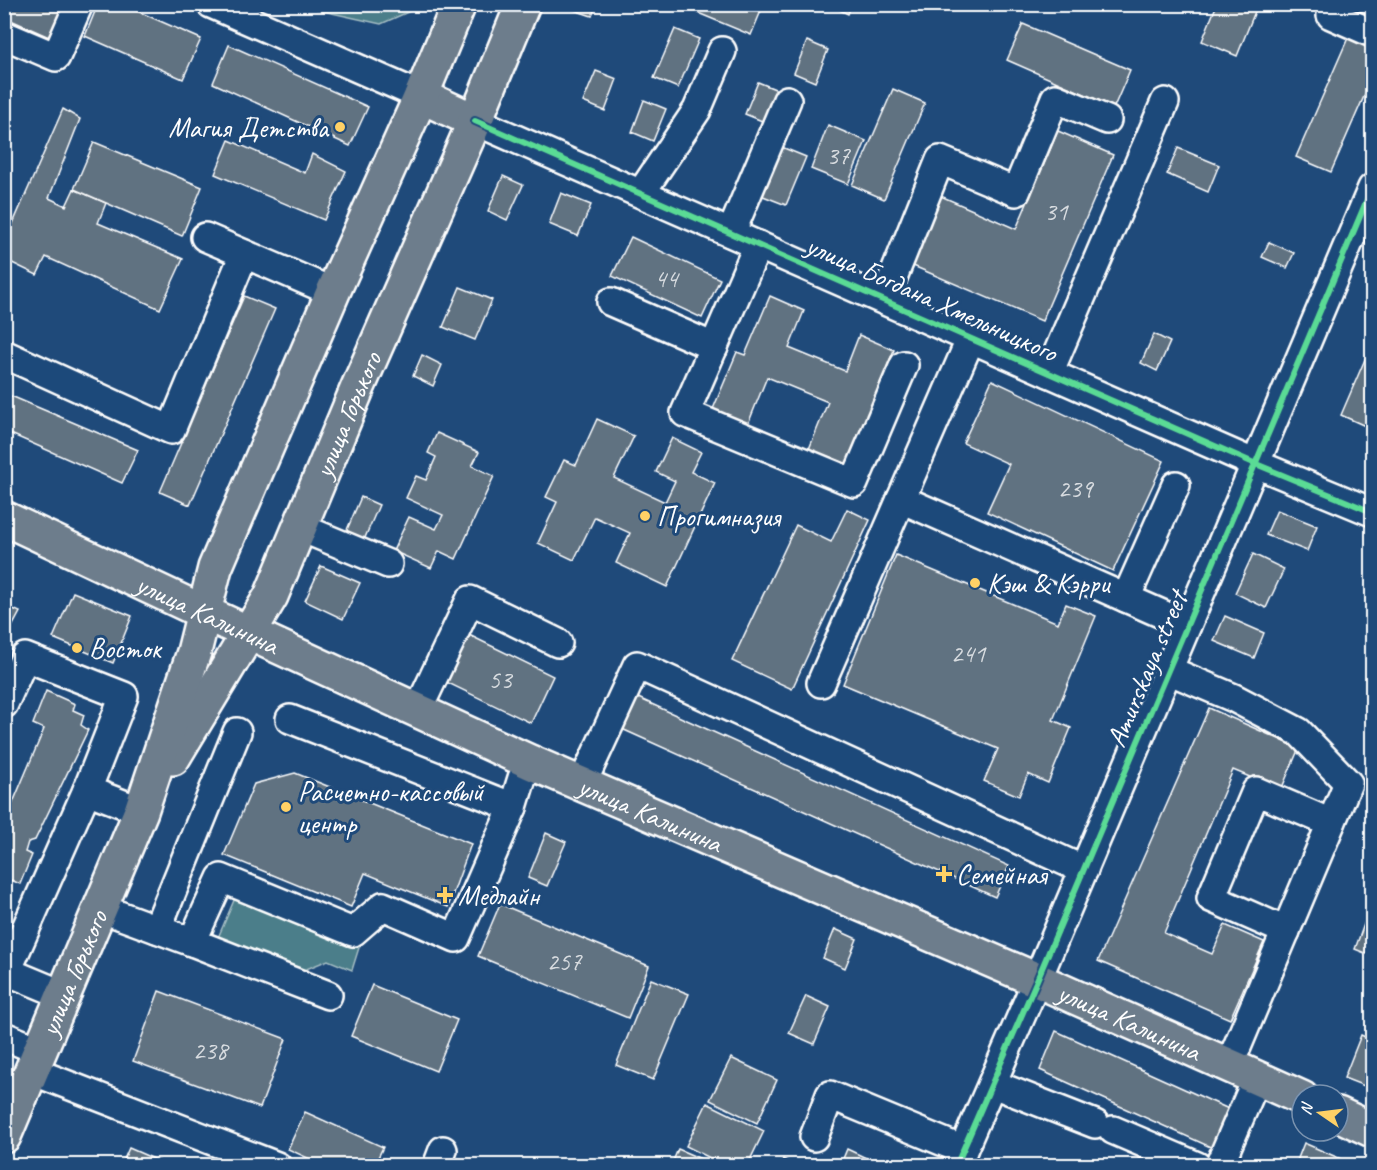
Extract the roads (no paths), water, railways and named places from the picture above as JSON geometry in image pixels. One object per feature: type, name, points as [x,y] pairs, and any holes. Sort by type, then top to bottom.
[{"type":"main road","name":"улица Горького","points":[[4,1136],[141,811],[194,652],[214,568],[333,292],[421,96],[459,4]]},
{"type":"main road","name":"улица Горького","points":[[141,811],[271,596],[358,387],[475,121],[523,4]]},
{"type":"main road","name":"улица Богдана Хмельницкого","points":[[421,96],[475,121]]},
{"type":"main road","name":"улица Калинина","points":[[4,518],[530,762],[1037,980],[1290,1093]]},
{"type":"main road","points":[[1350,1120],[1372,1130]]},
{"type":"street","points":[[4,35],[56,57],[79,4]]},
{"type":"street","name":"улица Богдана Хмельницкого","points":[[211,4],[421,96]]},
{"type":"street","points":[[1331,15],[1372,33]]},
{"type":"street","points":[[641,194],[697,110],[722,51]]},
{"type":"street","points":[[884,300],[940,160],[1016,192],[1054,98],[1107,120]]},
{"type":"street","points":[[731,233],[787,100]]},
{"type":"street","points":[[1049,373],[1165,102]]},
{"type":"street","name":"улица Богдана Хмельницкого","points":[[475,121],[1256,464],[1372,512]]},
{"type":"street","name":"Amurskaya street","points":[[960,1158],[1256,464],[1365,224],[1372,188]]},
{"type":"street","points":[[205,237],[333,292]]},
{"type":"street","points":[[758,245],[685,413],[854,483],[904,365]]},
{"type":"street","points":[[4,354],[171,430],[244,254]]},
{"type":"street","points":[[611,302],[714,347]]},
{"type":"street","points":[[821,683],[971,338]]},
{"type":"street","points":[[1126,597],[1176,485]]},
{"type":"street","points":[[901,499],[1187,625]]},
{"type":"street","points":[[299,527],[388,564]]},
{"type":"street","points":[[418,710],[470,600],[558,643]]},
{"type":"street","points":[[7,689],[25,657],[124,696],[87,790],[6,970],[64,995]]},
{"type":"street","points":[[582,784],[637,665],[1084,870]]},
{"type":"street","points":[[1168,670],[1234,698],[1299,732],[1348,783],[1286,931],[1243,1072],[1219,1166]]},
{"type":"street","points":[[290,719],[513,807]]},
{"type":"street","points":[[157,929],[237,732]]},
{"type":"street","points":[[192,942],[221,878],[353,932],[383,906],[456,938],[530,762]]},
{"type":"street","points":[[87,790],[141,811]]},
{"type":"street","points":[[1286,931],[1211,898],[1256,791],[1331,824]]},
{"type":"street","points":[[100,908],[328,995]]},
{"type":"street","points":[[4,1036],[36,1061],[277,1166]]},
{"type":"street","points":[[993,1084],[1197,1166]]},
{"type":"street","points":[[814,1137],[831,1095],[960,1158]]},
{"type":"place","name":"Магия Детства","points":[[340,127]]},
{"type":"place","name":"Прогимназия","points":[[645,516]]},
{"type":"place","name":"Кэш & Кэрри","points":[[975,583]]},
{"type":"place","name":"Восток","points":[[77,648]]},
{"type":"place","name":"Расчетно-кассовый центр","points":[[286,807]]},
{"type":"place","name":"Семейная","points":[[944,874]]},
{"type":"place","name":"Медлайн","points":[[445,895]]}]
